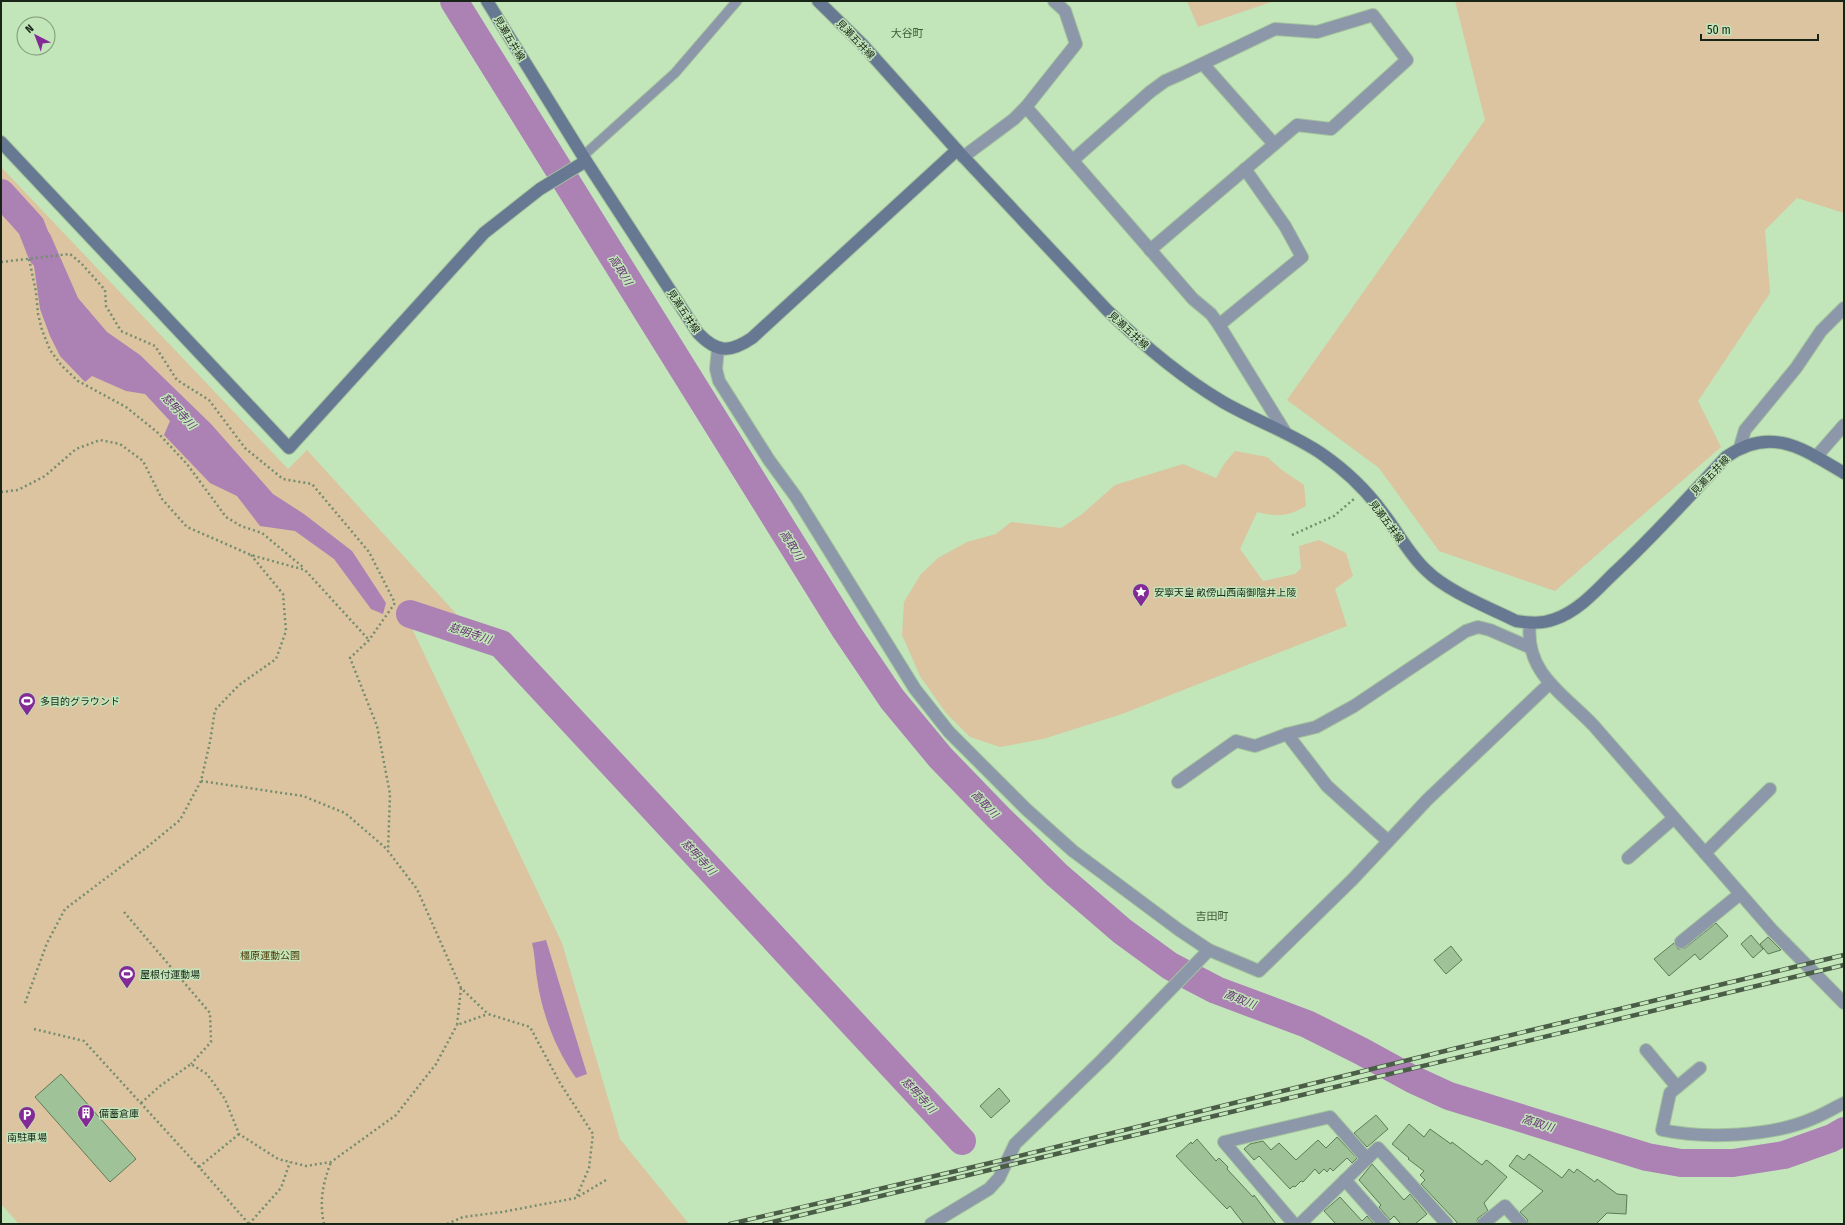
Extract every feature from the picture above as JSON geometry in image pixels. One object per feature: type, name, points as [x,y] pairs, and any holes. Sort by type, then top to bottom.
[{"type":"main road","name":"見瀬五井線","points":[[487,1],[582,161],[698,333],[708,343],[718,348]]},
{"type":"main road","name":"見瀬五井線","points":[[818,1],[862,44],[960,153],[1107,310],[1148,347],[1194,382],[1224,402],[1285,432],[1322,454],[1363,490],[1382,512],[1427,572],[1442,584],[1516,621],[1530,623],[1544,622],[1556,619],[1572,611],[1586,600],[1650,538],[1726,457],[1740,447],[1755,442],[1785,443],[1816,457],[1844,473]]},
{"type":"main road","points":[[1,142],[289,448],[479,238],[514,208],[582,161]]},
{"type":"main road","points":[[718,348],[731,349],[741,346],[752,338],[960,153]]},
{"type":"street","points":[[960,153],[1014,119],[1026,107],[1076,44],[1065,11],[1054,1]]},
{"type":"street","points":[[1073,160],[1164,82],[1275,29],[1316,32],[1373,15],[1407,60],[1331,129],[1297,125],[1150,250]]},
{"type":"street","points":[[1203,64],[1274,144]]},
{"type":"street","points":[[1026,107],[1193,299],[1211,314],[1285,432]]},
{"type":"street","points":[[1219,325],[1302,257],[1286,226],[1245,169]]},
{"type":"street","points":[[1740,447],[1745,430],[1796,368],[1821,331],[1843,310]]},
{"type":"street","points":[[718,348],[716,369],[719,381],[769,460],[803,508],[915,689],[932,712],[949,732],[1026,809],[1073,851],[1206,953],[1259,971],[1353,878],[1427,800],[1549,684]]},
{"type":"street","points":[[1816,457],[1844,425]]},
{"type":"street","points":[[1530,623],[1528,637],[1533,660],[1549,684],[1574,705],[1594,726],[1740,894],[1805,965],[1844,1003]]},
{"type":"street","points":[[1178,782],[1236,741],[1255,746],[1287,734],[1316,727],[1354,706],[1466,631],[1478,627],[1490,630],[1529,647]]},
{"type":"street","points":[[1287,734],[1327,786],[1388,841]]},
{"type":"street","points":[[1704,853],[1770,789]]},
{"type":"street","points":[[1628,858],[1674,818]]},
{"type":"street","points":[[1681,942],[1740,894]]},
{"type":"street","points":[[931,1224],[989,1189],[999,1178],[1015,1144],[1103,1059],[1206,953]]},
{"type":"street","points":[[1646,1050],[1677,1087]]},
{"type":"street","points":[[1700,1068],[1670,1093],[1662,1130],[1680,1134],[1709,1136],[1743,1134],[1779,1128],[1813,1119],[1844,1103]]},
{"type":"street","points":[[1294,1224],[1224,1142],[1330,1117],[1367,1159]]},
{"type":"street","points":[[1300,1224],[1378,1148],[1447,1224]]},
{"type":"street","points":[[1345,1180],[1384,1224]]},
{"type":"street","points":[[1483,1224],[1505,1206],[1522,1224]]},
{"type":"lane","points":[[582,161],[675,73],[737,1]]},
{"type":"path","points":[[1,262],[70,254],[81,263],[105,290],[106,306],[121,331],[155,346],[178,380],[209,400],[245,448],[283,479],[312,484],[369,552],[395,603],[369,640],[350,658],[378,726],[390,794],[388,851]]},
{"type":"path","points":[[30,259],[38,314],[42,330],[50,350],[62,366],[78,380],[126,407],[157,432],[187,464],[226,517],[241,526],[262,533],[305,570],[369,640]]},
{"type":"path","points":[[1,492],[18,490],[46,476],[76,449],[100,440],[120,444],[143,462],[162,499],[187,527],[251,555],[305,570]]},
{"type":"path","points":[[1292,535],[1334,516],[1363,490]]},
{"type":"path","points":[[25,1004],[47,943],[65,909],[146,848],[180,820],[201,781],[210,742],[214,710],[239,685],[276,659],[286,631],[283,594],[251,555]]},
{"type":"path","points":[[201,781],[303,796],[345,813],[388,851],[417,889],[461,988],[488,1014],[530,1027],[560,1083],[592,1134],[589,1168],[576,1198]]},
{"type":"path","points":[[124,912],[210,1013],[211,1042],[191,1064],[160,1086],[141,1103]]},
{"type":"path","points":[[191,1064],[207,1074],[225,1099],[239,1134],[278,1159],[306,1166],[331,1162],[396,1115],[436,1064],[457,1025],[461,988]]},
{"type":"path","points":[[457,1025],[488,1014]]},
{"type":"path","points":[[34,1029],[84,1041],[249,1224],[281,1188],[290,1162]]},
{"type":"path","points":[[199,1167],[239,1134]]},
{"type":"path","points":[[324,1224],[322,1216],[322,1187],[331,1162]]},
{"type":"path","points":[[447,1224],[463,1217],[502,1212],[576,1198],[606,1180]]},
{"type":"green space","points":[[1187,1],[1274,1],[1198,27]]},
{"type":"green space","points":[[1455,1],[1844,1],[1844,213],[1797,198],[1765,230],[1770,293],[1698,401],[1721,447],[1555,591],[1439,551],[1379,468],[1287,400],[1485,120]]},
{"type":"green space","name":"橿原運動公園","points":[[1,167],[288,469],[307,450],[470,629],[404,605],[406,616],[562,943],[620,1139],[689,1224],[19,1224],[1,1204]]},
{"type":"green space","points":[[1235,451],[1267,457],[1282,470],[1304,485],[1306,506],[1282,515],[1271,515],[1257,512],[1240,549],[1263,581],[1295,574],[1301,568],[1299,546],[1319,540],[1346,553],[1353,576],[1335,589],[1347,626],[1122,714],[1043,739],[1000,747],[970,737],[946,713],[920,676],[902,635],[904,602],[921,574],[938,558],[967,542],[996,534],[1011,522],[1061,528],[1081,515],[1115,485],[1183,464],[1216,478],[1224,464]]},
{"type":"water","points":[[33,214],[50,234],[78,298],[107,332],[140,355],[211,424],[273,494],[304,514],[352,551],[386,603],[383,614],[371,609],[334,559],[295,531],[260,526],[237,496],[210,483],[164,435],[170,421],[145,394],[126,391],[92,376],[85,382],[60,356],[50,336],[40,309],[34,266],[21,225]]},
{"type":"water","points":[[546,940],[587,1074],[576,1078],[556,1044],[546,1018],[539,992],[532,943]]},
{"type":"building","points":[[1716,923],[1728,936],[1700,960],[1695,954],[1669,976],[1654,959],[1674,943],[1678,949],[1685,948]]},
{"type":"building","points":[[1751,935],[1763,949],[1753,958],[1741,944]]},
{"type":"building","points":[[1768,937],[1781,950],[1768,954],[1760,944]]},
{"type":"building","points":[[1451,946],[1462,960],[1446,974],[1434,960]]},
{"type":"building","name":"備蓄倉庫","points":[[61,1074],[136,1159],[110,1182],[35,1097]]},
{"type":"building","points":[[999,1088],[1010,1101],[991,1118],[980,1106]]},
{"type":"building","points":[[1376,1115],[1388,1129],[1367,1147],[1354,1133]]},
{"type":"building","points":[[1409,1124],[1424,1137],[1430,1129],[1451,1144],[1452,1142],[1482,1165],[1486,1160],[1488,1161],[1507,1177],[1484,1203],[1488,1211],[1478,1218],[1476,1224],[1458,1224],[1421,1184],[1425,1180],[1420,1175],[1424,1171],[1392,1144]]},
{"type":"building","points":[[1337,1137],[1357,1158],[1352,1163],[1347,1158],[1333,1171],[1330,1168],[1327,1172],[1324,1169],[1319,1174],[1315,1169],[1303,1182],[1301,1181],[1295,1187],[1293,1186],[1290,1189],[1259,1156],[1254,1160],[1244,1149],[1250,1144],[1263,1141],[1271,1150],[1279,1143],[1296,1160],[1318,1140],[1326,1148]]},
{"type":"building","points":[[1197,1139],[1216,1161],[1219,1158],[1228,1167],[1227,1169],[1253,1197],[1254,1195],[1276,1224],[1244,1224],[1230,1206],[1227,1209],[1176,1156],[1191,1142],[1192,1144]]},
{"type":"building","points":[[1529,1154],[1562,1178],[1569,1169],[1574,1173],[1577,1169],[1595,1182],[1597,1179],[1617,1194],[1627,1195],[1626,1214],[1607,1213],[1596,1224],[1528,1224],[1527,1219],[1520,1212],[1543,1191],[1509,1166],[1517,1155],[1524,1160]]},
{"type":"building","points":[[1372,1164],[1404,1200],[1410,1194],[1427,1214],[1415,1224],[1401,1224],[1394,1216],[1390,1220],[1379,1207],[1381,1205],[1359,1180]]},
{"type":"building","points":[[1340,1197],[1362,1221],[1367,1216],[1374,1224],[1336,1224],[1324,1211]]},
{"type":"waterway","name":"高取川","points":[[454,1],[846,631],[892,699],[940,757],[998,817],[1057,875],[1122,931],[1170,966],[1216,990],[1307,1024],[1412,1079],[1449,1096],[1647,1157],[1681,1163],[1733,1163],[1784,1155],[1832,1138],[1844,1131]]},
{"type":"waterway","name":"慈明寺川","points":[[1,193],[31,226],[42,254]]},
{"type":"waterway","name":"慈明寺川","points":[[410,614],[501,644],[962,1141]]},
{"type":"railway","points":[[730,1224],[1007,1159],[1453,1049],[1844,955]]},
{"type":"railway","points":[[764,1224],[1844,965]]},
{"type":"place","name":"安寧天皇 畝傍山西南御陰井上陵","points":[[1141,607]]},
{"type":"place","name":"多目的グラウンド","points":[[27,716]]},
{"type":"place","name":"屋根付運動場","points":[[127,989]]},
{"type":"place","name":"備蓄倉庫","points":[[86,1128]]},
{"type":"place","name":"南駐車場","points":[[27,1130]]},
{"type":"district","name":"大谷町","points":[[907,33]]},
{"type":"district","name":"吉田町","points":[[1212,916]]}]
